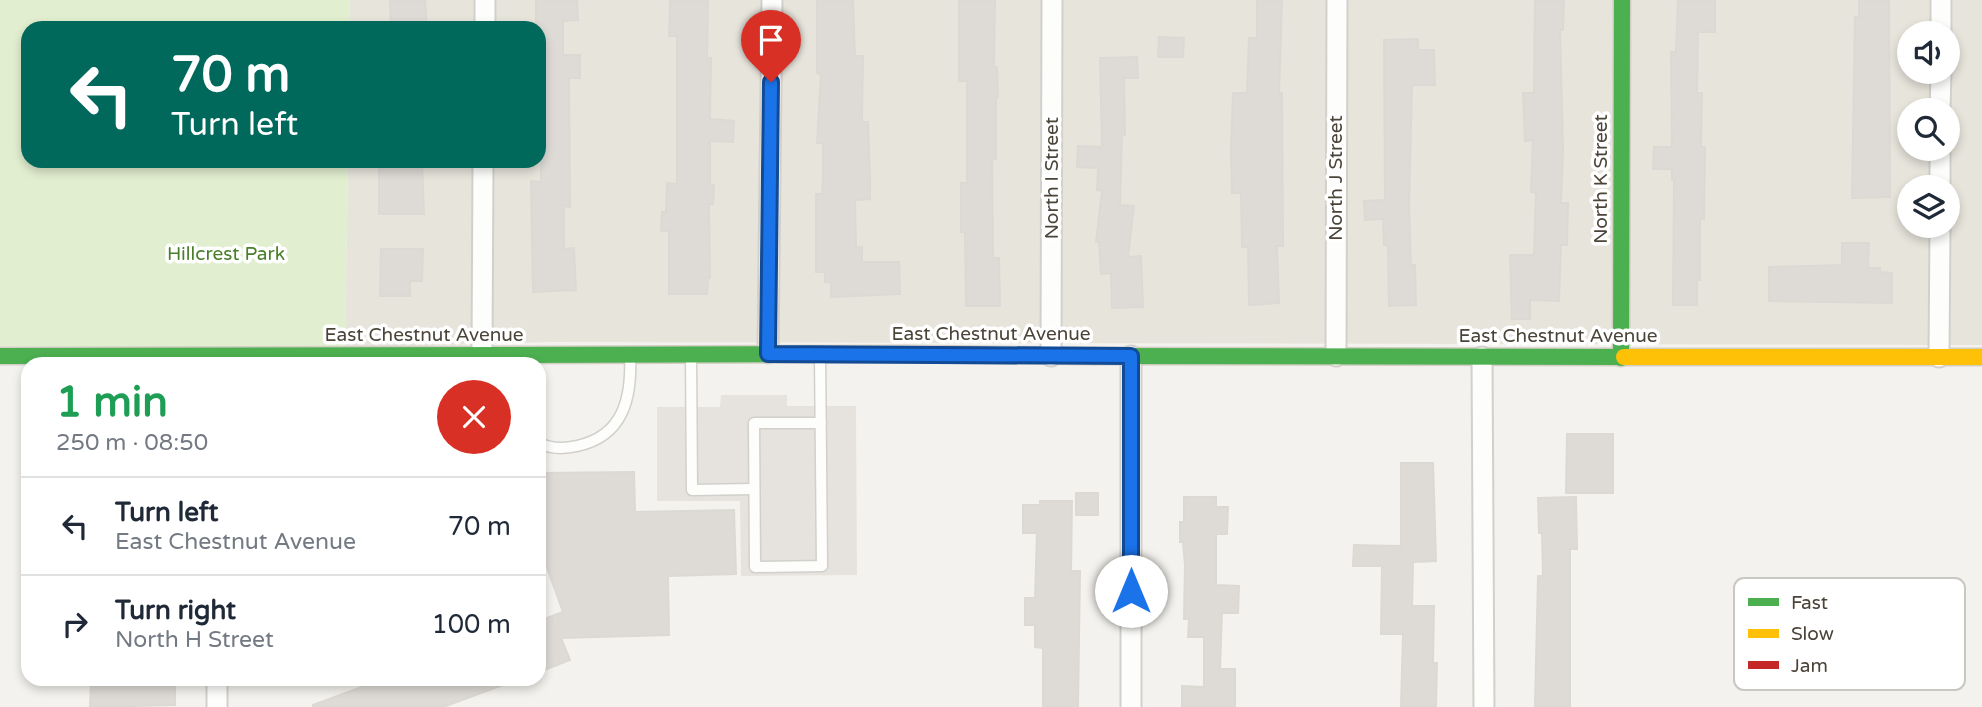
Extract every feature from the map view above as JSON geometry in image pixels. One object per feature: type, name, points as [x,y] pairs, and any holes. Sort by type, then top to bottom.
[{"type":"street","points":[[485,0],[485,21]]},
{"type":"street","points":[[768,354],[772,0]]},
{"type":"street","name":"North I Street","points":[[1051,356],[1052,0]]},
{"type":"street","name":"North J Street","points":[[1336,356],[1337,0]]},
{"type":"street","name":"North K Street","points":[[1621,358],[1622,0]]},
{"type":"street","points":[[1941,0],[1941,21]]},
{"type":"street","points":[[483,168],[492,357]]},
{"type":"street","points":[[1939,357],[1940,238]]},
{"type":"street","name":"East Chestnut Avenue","points":[[526,357],[630,354],[1982,357]]},
{"type":"street","name":"East Chestnut Avenue","points":[[0,356],[43,357]]},
{"type":"street","points":[[1131,356],[1131,707]]},
{"type":"street","points":[[1482,357],[1484,707]]},
{"type":"street","points":[[217,686],[217,707]]},
{"type":"lane","points":[[546,447],[565,449],[581,445],[599,439],[614,425],[624,409],[629,393],[630,354]]},
{"type":"lane","points":[[691,354],[692,489],[754,489]]},
{"type":"lane","points":[[820,354],[821,423],[822,566],[755,566],[754,423],[821,423]]},
{"type":"shaded area","points":[[350,0],[1982,0],[1982,345],[554,342],[345,348],[348,168],[546,168],[546,21],[349,21]]},
{"type":"shaded area","points":[[721,395],[787,395],[787,406],[856,406],[857,575],[741,576],[740,501],[657,501],[657,407],[720,407]]},
{"type":"green space","name":"Hillcrest Park","points":[[0,0],[350,0],[349,21],[21,21],[21,168],[348,168],[345,348],[0,346]]},
{"type":"building","points":[[390,0],[425,0],[426,21],[391,21]]},
{"type":"building","points":[[536,0],[577,0],[578,20],[563,21],[563,55],[580,55],[580,78],[569,78],[570,207],[564,206],[564,249],[574,248],[576,290],[533,292],[531,181],[541,182],[541,168],[546,168],[546,21],[536,21]]},
{"type":"building","points":[[670,0],[708,0],[710,119],[734,121],[733,142],[710,141],[710,185],[714,185],[713,204],[709,204],[710,278],[707,294],[669,294],[669,231],[661,231],[662,212],[666,212],[667,183],[677,184],[677,36],[669,36]]},
{"type":"building","points":[[817,0],[853,0],[855,56],[863,56],[862,122],[868,122],[870,179],[870,199],[855,200],[856,248],[862,247],[862,262],[899,262],[900,294],[831,297],[831,282],[825,282],[825,272],[816,272],[816,194],[822,194],[823,179],[823,143],[817,143],[821,74],[817,73]]},
{"type":"building","points":[[959,0],[995,0],[994,67],[997,67],[998,97],[996,159],[992,159],[993,258],[999,258],[1000,306],[966,306],[961,183],[967,183],[967,81],[959,81]]},
{"type":"building","points":[[1257,0],[1282,0],[1279,93],[1282,93],[1283,246],[1277,246],[1279,303],[1249,305],[1248,247],[1242,247],[1241,193],[1232,193],[1231,152],[1233,93],[1247,93],[1249,38],[1257,38]]},
{"type":"building","points":[[1535,0],[1564,0],[1563,30],[1560,30],[1563,148],[1561,203],[1568,203],[1567,245],[1561,245],[1559,301],[1530,300],[1530,319],[1512,319],[1510,255],[1534,255],[1536,193],[1531,192],[1533,140],[1525,141],[1523,93],[1534,93]]},
{"type":"building","points":[[1678,0],[1715,0],[1715,32],[1698,32],[1697,93],[1702,93],[1701,147],[1705,147],[1704,219],[1700,219],[1700,280],[1697,280],[1697,305],[1673,305],[1674,180],[1672,169],[1653,169],[1654,147],[1672,147],[1671,52],[1676,52]]},
{"type":"building","points":[[1859,0],[1889,0],[1890,197],[1852,198],[1855,17],[1859,17]]},
{"type":"building","points":[[1159,37],[1184,38],[1183,57],[1158,57]]},
{"type":"building","points":[[1418,39],[1418,50],[1434,50],[1435,85],[1412,85],[1409,206],[1411,265],[1415,265],[1416,305],[1389,306],[1388,245],[1384,245],[1383,219],[1365,220],[1364,201],[1385,200],[1384,40]]},
{"type":"building","points":[[1137,57],[1138,78],[1124,78],[1125,135],[1122,135],[1120,205],[1134,206],[1128,257],[1141,256],[1143,307],[1112,308],[1111,273],[1101,274],[1099,242],[1096,242],[1102,191],[1097,190],[1098,168],[1077,167],[1078,146],[1102,147],[1100,58]]},
{"type":"building","points":[[379,168],[422,168],[424,214],[379,214]]},
{"type":"building","points":[[1842,243],[1869,243],[1868,268],[1880,268],[1880,272],[1892,273],[1892,303],[1769,301],[1769,267],[1842,265]]},
{"type":"building","points":[[381,249],[423,249],[422,281],[410,281],[410,296],[380,296]]},
{"type":"building","points":[[1567,434],[1613,434],[1613,493],[1566,493]]},
{"type":"building","points":[[1401,463],[1433,463],[1436,561],[1413,562],[1412,606],[1434,606],[1433,663],[1437,663],[1436,707],[1401,707],[1403,634],[1381,634],[1382,566],[1353,566],[1354,545],[1401,546]]},
{"type":"building","points":[[634,472],[635,512],[734,510],[736,574],[668,576],[669,635],[561,638],[570,660],[546,669],[546,618],[563,612],[546,565],[546,473]]},
{"type":"building","points":[[1076,493],[1098,493],[1098,515],[1076,515]]},
{"type":"building","points":[[1184,497],[1216,497],[1216,507],[1228,507],[1227,534],[1216,534],[1216,585],[1239,586],[1238,613],[1222,613],[1220,669],[1235,669],[1235,707],[1182,707],[1182,686],[1204,687],[1204,637],[1188,637],[1189,619],[1184,619],[1185,565],[1183,542],[1180,542],[1180,522],[1184,522]]},
{"type":"building","points":[[1576,497],[1577,549],[1570,549],[1570,707],[1535,707],[1538,576],[1543,576],[1538,498]]},
{"type":"building","points":[[1040,501],[1072,501],[1071,571],[1080,571],[1078,707],[1043,707],[1043,648],[1035,647],[1035,625],[1025,625],[1025,598],[1035,598],[1037,533],[1023,533],[1023,505],[1040,505]]},
{"type":"building","points":[[91,686],[175,686],[175,705],[90,707]]},
{"type":"building","points":[[364,686],[500,686],[443,707],[313,705]]},
{"type":"traffic: fast","points":[[1621,358],[1622,0]]},
{"type":"traffic: fast","points":[[0,356],[907,354]]},
{"type":"traffic: fast","points":[[1094,356],[1624,357]]},
{"type":"traffic: slow","points":[[1624,357],[1982,357]]},
{"type":"traffic: jam","points":[[907,354],[1094,356]]},
{"type":"route","points":[[771,82],[768,354],[1131,356],[1131,591]]}]
